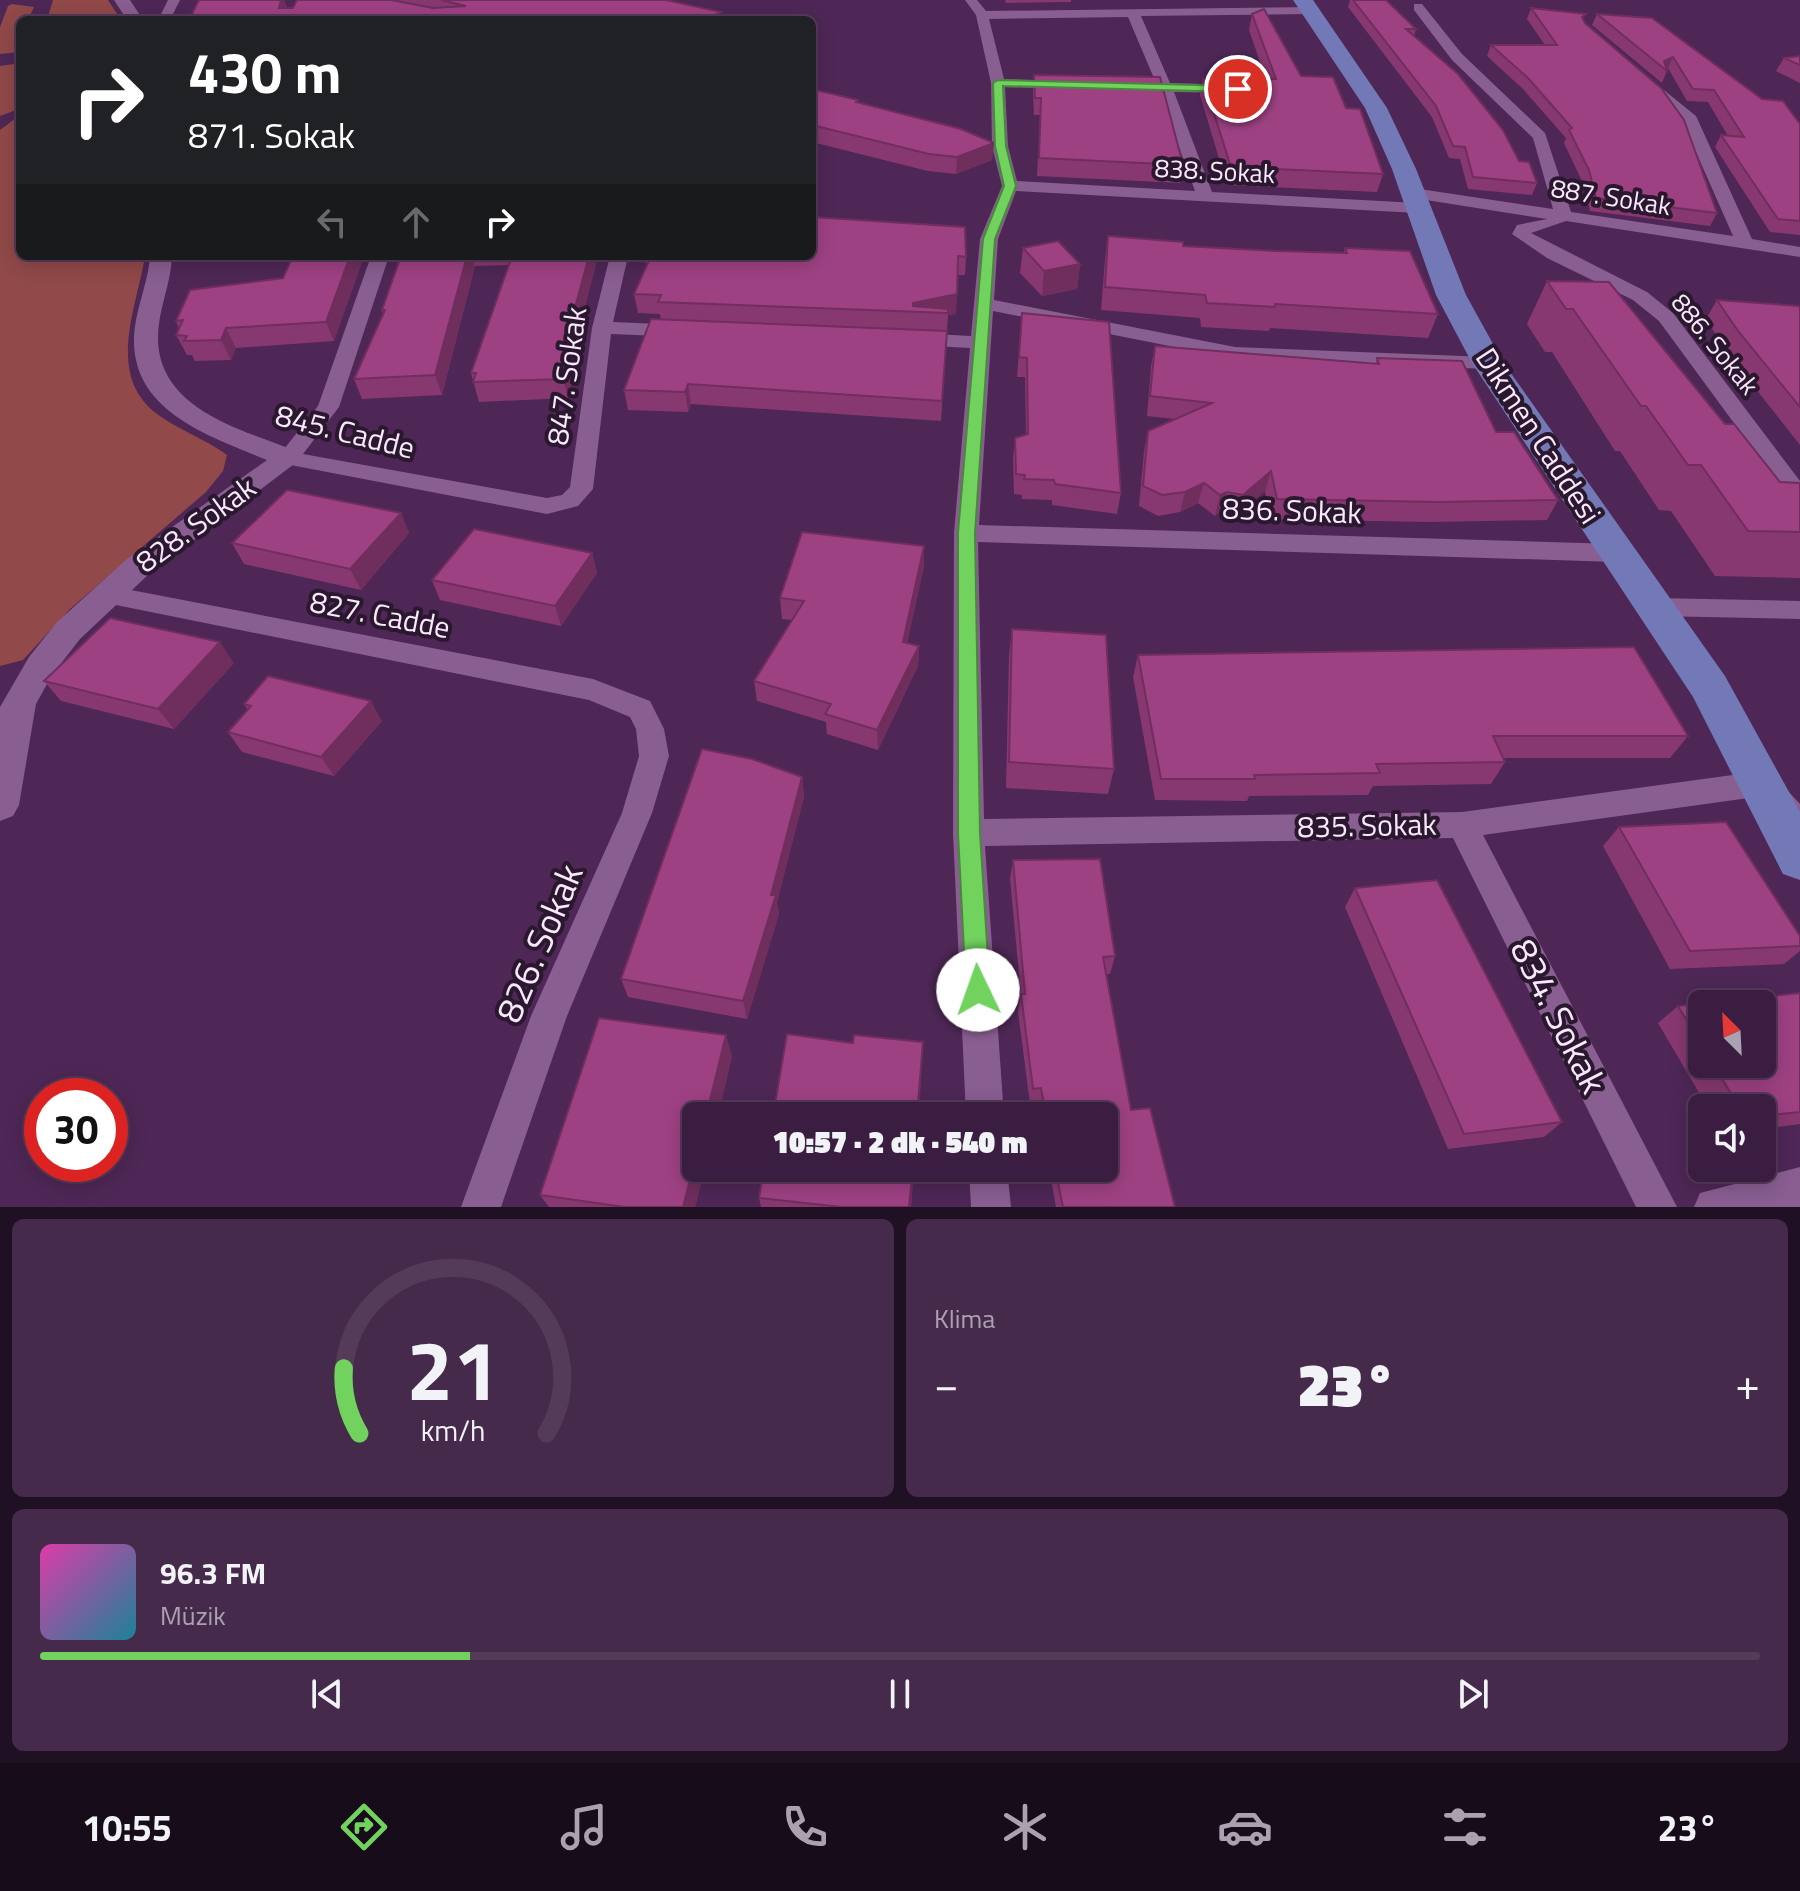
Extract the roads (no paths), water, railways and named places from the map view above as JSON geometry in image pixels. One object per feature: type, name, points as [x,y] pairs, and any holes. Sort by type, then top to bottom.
[{"type":"main road","name":"Dikmen Caddesi","points":[[1306,5],[1376,108],[1451,295],[1488,363],[1710,688],[1800,859]]},
{"type":"street","points":[[1161,0],[1172,12]]},
{"type":"street","points":[[984,1102],[969,833],[966,533],[985,304],[981,238],[1010,186],[993,144],[998,83],[976,8],[1133,13],[1306,5]]},
{"type":"street","points":[[1418,7],[1457,57],[1540,136],[1563,215]]},
{"type":"street","points":[[1133,13],[1205,196]]},
{"type":"street","points":[[1632,68],[1688,116],[1746,245]]},
{"type":"street","points":[[998,83],[1089,85]]},
{"type":"street","points":[[1120,86],[1238,89]]},
{"type":"street","name":"838. Sokak","points":[[1010,186],[1205,196],[1415,201]]},
{"type":"street","name":"887. Sokak","points":[[1415,201],[1563,215],[1800,252]]},
{"type":"street","name":"886. Sokak","points":[[1563,215],[1555,222],[1523,229],[1521,234],[1553,254],[1640,296],[1666,317],[1800,497]]},
{"type":"street","name":"845. Cadde","points":[[160,260],[146,342],[149,366],[158,389],[174,405],[288,458],[536,506],[570,501]]},
{"type":"street","points":[[288,458],[328,407],[379,260]]},
{"type":"street","name":"847. Sokak","points":[[570,501],[581,489],[602,328],[618,260]]},
{"type":"street","points":[[985,304],[1235,353],[1488,363]]},
{"type":"street","points":[[602,328],[697,332]]},
{"type":"street","points":[[887,338],[982,342]]},
{"type":"street","name":"828. Sokak","points":[[0,805],[17,707],[32,679],[105,594],[288,458]]},
{"type":"street","name":"836. Sokak","points":[[966,533],[1616,553]]},
{"type":"street","name":"827. Cadde","points":[[105,594],[593,690],[640,709]]},
{"type":"street","points":[[1655,607],[1800,610]]},
{"type":"street","name":"826. Sokak","points":[[481,1207],[549,1016],[637,813],[654,756],[650,729],[640,709]]},
{"type":"street","points":[[1762,784],[1800,825]]},
{"type":"street","name":"835. Sokak","points":[[969,833],[1462,825],[1762,784]]},
{"type":"street","name":"834. Sokak","points":[[1462,825],[1657,1207]]},
{"type":"street","points":[[989,1182],[991,1207]]},
{"type":"street","points":[[1714,1207],[1800,1187]]}]
